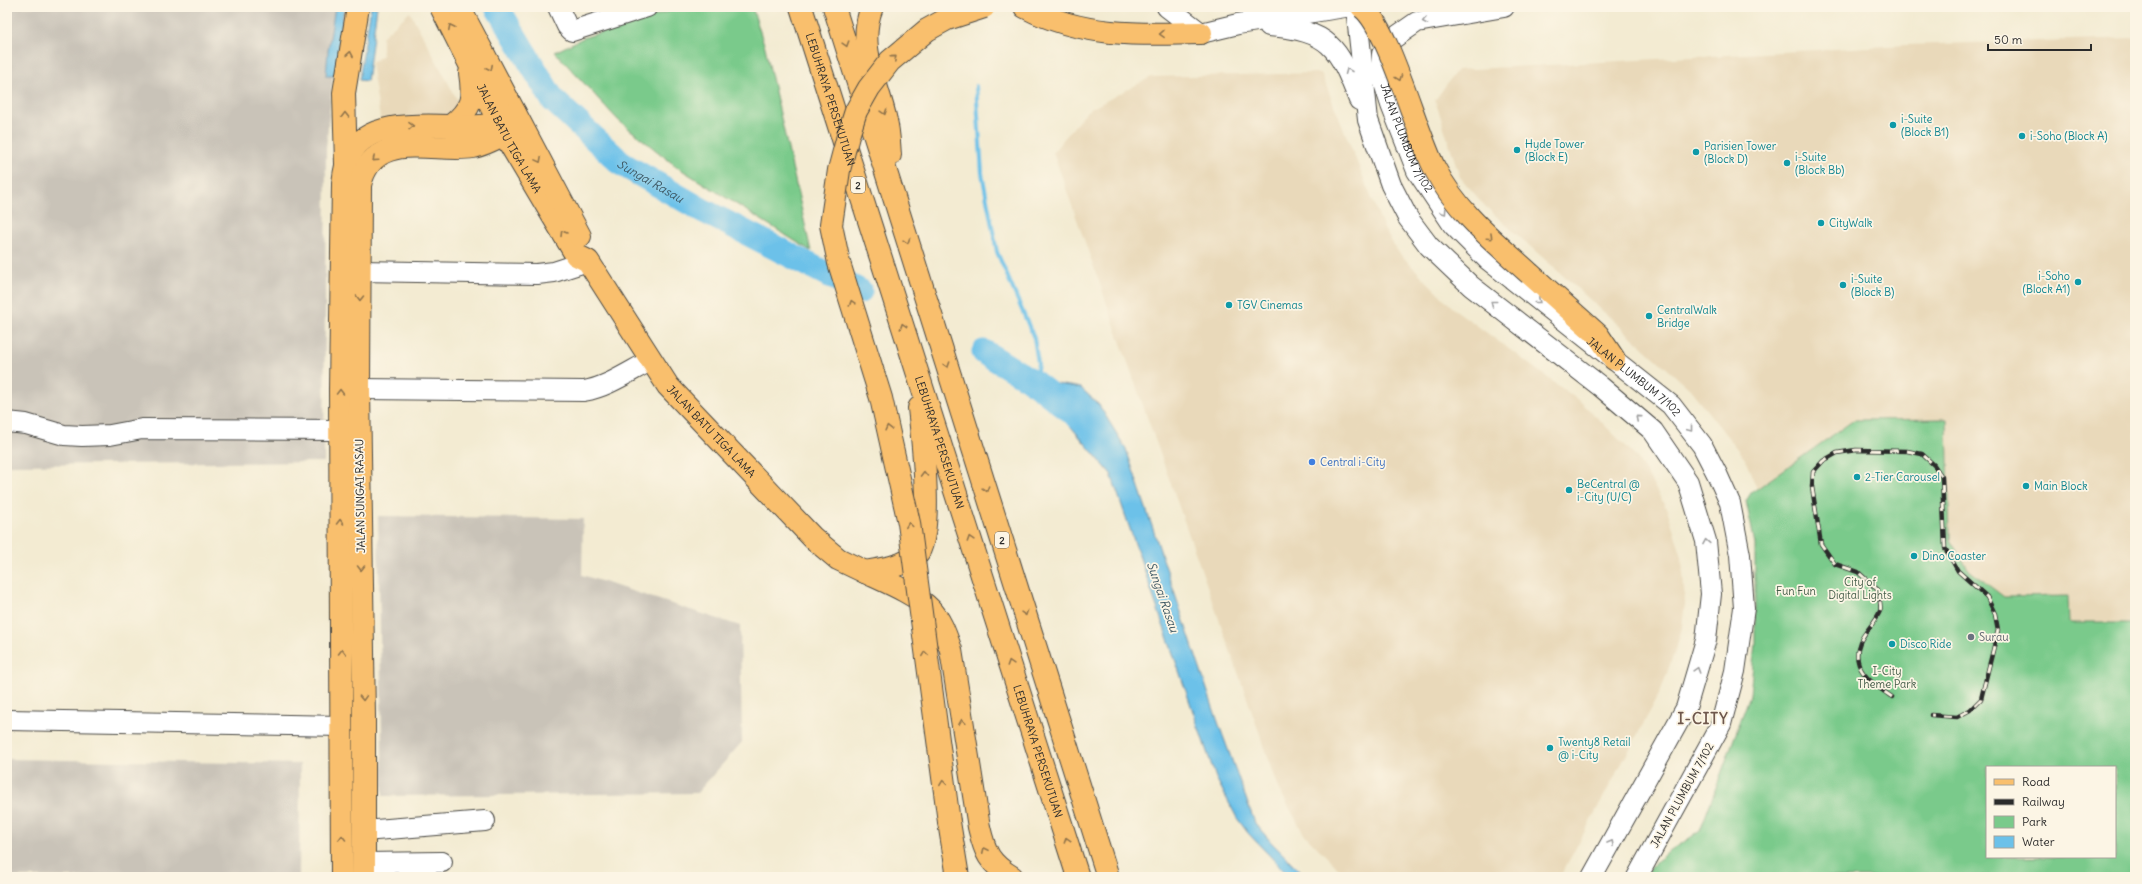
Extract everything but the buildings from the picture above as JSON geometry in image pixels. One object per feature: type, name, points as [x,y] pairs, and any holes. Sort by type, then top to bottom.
[{"type":"main road","points":[[346,164],[344,93],[358,7]]},
{"type":"main road","name":"JALAN BATU TIGA LAMA","points":[[441,7],[468,62],[509,123],[587,248],[588,261],[668,386],[813,538],[838,559],[902,590],[930,608],[942,626],[951,650],[978,827],[984,851],[999,869],[1012,877]]},
{"type":"main road","name":"JALAN BATU TIGA LAMA","points":[[459,7],[509,123],[525,171],[576,255],[588,261]]},
{"type":"main road","name":"LEBUHRAYA PERSEKUTUAN","points":[[801,7],[1078,877]]},
{"type":"main road","name":"2","points":[[834,7],[1108,877]]},
{"type":"main road","points":[[872,7],[868,18],[865,48],[886,121],[896,204]]},
{"type":"main road","points":[[958,877],[949,822],[909,523],[881,398],[839,263],[831,225],[839,170],[848,136],[856,111],[869,88],[890,61],[927,30],[947,19],[984,7]]},
{"type":"main road","points":[[1026,7],[1063,24],[1101,31],[1139,35],[1201,33]]},
{"type":"main road","points":[[1362,7],[1374,20],[1392,59],[1421,137],[1435,169],[1449,192],[1471,220],[1598,335],[1614,359]]},
{"type":"main road","points":[[452,125],[464,116],[472,100],[472,88],[468,62]]},
{"type":"main road","points":[[346,164],[350,154],[359,143],[381,130],[404,126],[482,126],[509,123]]},
{"type":"main road","points":[[474,147],[509,123]]},
{"type":"main road","name":"JALAN SUNGAI RASAU","points":[[364,870],[364,717],[359,389],[360,185],[363,173],[369,164],[380,154],[394,148],[410,146],[474,147]]},
{"type":"main road","points":[[474,147],[505,158],[525,171]]},
{"type":"main road","name":"JALAN SUNGAI RASAU","points":[[342,877],[340,430],[342,216],[343,184],[346,164]]},
{"type":"main road","points":[[865,572],[895,567],[917,554],[922,543],[926,520],[924,458],[914,363]]},
{"type":"street","points":[[558,7],[567,26],[572,31],[647,7]]},
{"type":"street","points":[[1167,7],[1201,33],[1238,24],[1345,7]]},
{"type":"street","name":"JALAN PLUMBUM 7/102","points":[[1356,7],[1368,120],[1391,185],[1408,218],[1429,246],[1471,286],[1600,386],[1653,431],[1688,482],[1706,541],[1711,594],[1706,640],[1686,708],[1592,877]]},
{"type":"street","name":"JALAN PLUMBUM 7/102","points":[[1504,7],[1417,22],[1391,40],[1382,54],[1382,77],[1391,105],[1417,171],[1453,225],[1488,260],[1671,405],[1702,445],[1730,503],[1740,554],[1744,608],[1734,671],[1721,724],[1637,877]]},
{"type":"street","points":[[1238,24],[1294,28],[1324,39],[1343,61],[1368,120]]},
{"type":"street","points":[[360,271],[537,274],[554,272],[588,261]]},
{"type":"street","points":[[359,389],[584,392],[599,388],[652,360]]},
{"type":"street","points":[[7,422],[26,424],[64,435],[82,436],[110,435],[142,429],[340,430]]},
{"type":"street","points":[[7,720],[342,726]]},
{"type":"street","points":[[364,831],[485,821]]},
{"type":"street","points":[[364,870],[442,862]]},
{"type":"shaded area","points":[[7,7],[339,7],[326,149],[324,462],[7,465]]},
{"type":"shaded area","points":[[410,12],[460,105],[451,116],[381,124],[371,63],[382,56],[382,37]]},
{"type":"shaded area","points":[[2135,38],[2135,877],[1676,877],[1762,709],[1765,509],[1745,459],[1690,389],[1485,206],[1460,177],[1435,100],[1457,70],[1906,45]]},
{"type":"shaded area","points":[[1321,73],[1385,231],[1399,253],[1453,308],[1582,403],[1637,457],[1667,509],[1682,557],[1685,604],[1681,633],[1660,693],[1560,877],[1347,877],[1304,834],[1280,791],[1053,152],[1087,111],[1151,77]]},
{"type":"shaded area","points":[[378,516],[583,519],[582,575],[740,626],[742,742],[697,793],[383,796]]},
{"type":"shaded area","points":[[7,759],[300,764],[299,877],[7,877]]},
{"type":"green space","points":[[683,7],[752,7],[765,47],[811,251],[677,167],[618,120],[555,52],[583,38]]},
{"type":"green space","name":"I-City Theme Park","points":[[1947,419],[1950,540],[1969,570],[2004,597],[2068,596],[2069,623],[2135,623],[2135,877],[1645,877],[1656,861],[1700,831],[1750,695],[1755,643],[1755,544],[1746,501],[1751,493],[1854,420]]},
{"type":"water","points":[[335,7],[344,7],[335,76],[326,76],[328,51]]},
{"type":"water","points":[[371,7],[377,7],[367,81],[359,80]]},
{"type":"water","points":[[1051,383],[1081,388],[1099,405],[1126,449],[1219,725],[1255,823],[1271,842],[1306,877],[1290,877],[1248,833],[1237,818],[1216,778],[1111,474],[1050,402]]},
{"type":"waterway","name":"Sungai Rasau","points":[[497,7],[553,100],[622,164],[702,210],[860,291]]},
{"type":"waterway","points":[[1508,11],[1531,7]]},
{"type":"waterway","points":[[976,86],[982,173],[997,252],[1034,338],[1038,363],[1035,383]]},
{"type":"waterway","name":"Sungai Rasau","points":[[984,352],[1035,383],[1077,416]]},
{"type":"railway","points":[[1892,697],[1877,687],[1865,675],[1860,668],[1858,660],[1857,652],[1860,642],[1880,611],[1881,606],[1878,590],[1858,572],[1835,564],[1821,544],[1812,487],[1813,472],[1823,461],[1837,453],[1856,450],[1907,451],[1922,454],[1934,465],[1942,477],[1945,548],[1958,571],[1987,597],[1995,614],[1998,630],[1981,699],[1970,710],[1957,717],[1931,715]]},
{"type":"place","name":"i-Suite (Block B1)","points":[[1893,125]]},
{"type":"place","name":"i-Soho (Block A)","points":[[2022,136]]},
{"type":"place","name":"Hyde Tower (Block E)","points":[[1517,150]]},
{"type":"place","name":"Parisien Tower (Block D)","points":[[1696,152]]},
{"type":"place","name":"i-Suite (Block Bb)","points":[[1787,163]]},
{"type":"place","name":"CityWalk","points":[[1821,223]]},
{"type":"place","name":"i-Soho (Block A1)","points":[[2078,282]]},
{"type":"place","name":"i-Suite (Block B)","points":[[1843,285]]},
{"type":"place","name":"TGV Cinemas","points":[[1229,305]]},
{"type":"place","name":"CentralWalk Bridge","points":[[1649,316]]},
{"type":"place","name":"Central i-City","points":[[1312,462]]},
{"type":"place","name":"2-Tier Carousel","points":[[1857,477]]},
{"type":"place","name":"Main Block","points":[[2026,486]]},
{"type":"place","name":"BeCentral @ i-City (U/C)","points":[[1569,490]]},
{"type":"place","name":"Dino Coaster","points":[[1914,556]]},
{"type":"place","name":"Surau","points":[[1971,637]]},
{"type":"place","name":"Disco Ride","points":[[1892,644]]},
{"type":"place","name":"Twenty8 Retail @ i-City","points":[[1550,748]]},
{"type":"district","name":"I-CITY","points":[[1703,718]]},
{"type":"park label","name":"City of Digital Lights","points":[[1860,588]]},
{"type":"park label","name":"Fun Fun","points":[[1796,591]]}]
